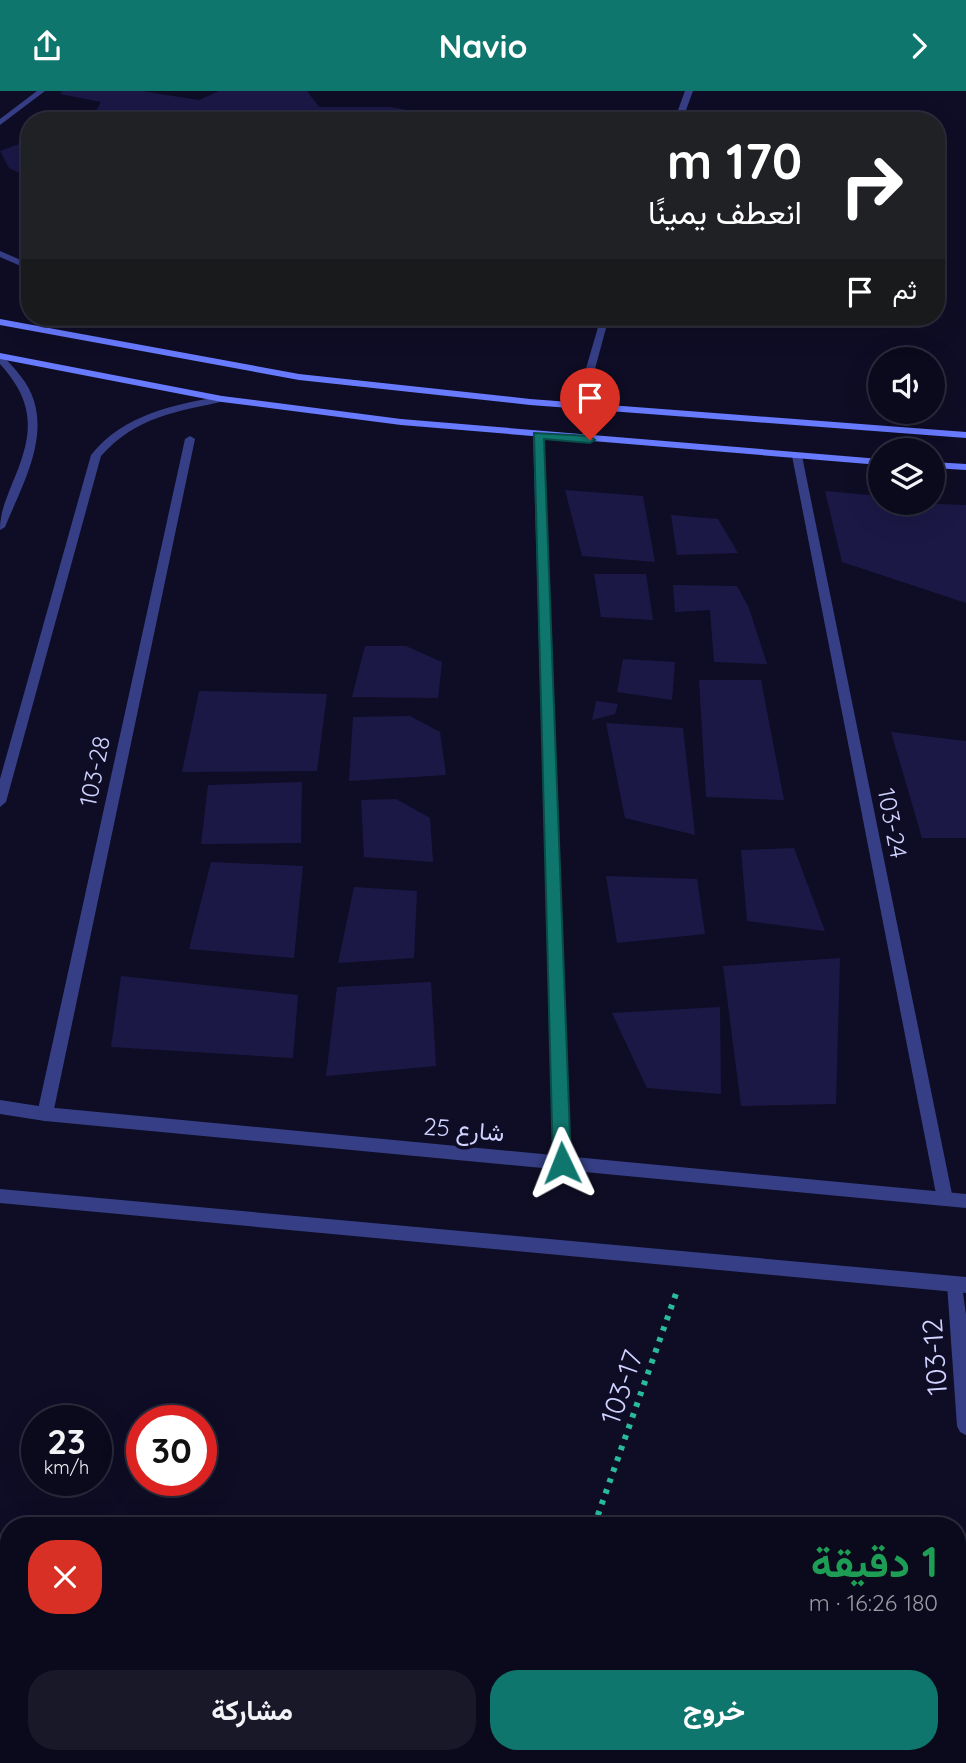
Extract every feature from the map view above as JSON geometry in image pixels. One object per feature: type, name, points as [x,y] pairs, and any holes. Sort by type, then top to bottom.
[{"type":"main road","points":[[0,322],[21,326]]},
{"type":"main road","points":[[22,326],[299,377],[580,406],[966,435]]},
{"type":"main road","points":[[0,357],[222,399],[538,436],[868,461]]},
{"type":"main road","points":[[945,466],[966,467]]},
{"type":"street","points":[[0,123],[41,91]]},
{"type":"street","points":[[681,112],[689,91]]},
{"type":"street","points":[[0,254],[21,263]]},
{"type":"street","points":[[580,406],[602,326]]},
{"type":"street","points":[[0,357],[25,386],[34,414],[32,443],[0,527]]},
{"type":"street","points":[[0,802],[96,455],[117,433],[149,416],[222,399]]},
{"type":"street","points":[[538,436],[562,1163]]},
{"type":"street","name":"103-28","points":[[45,1114],[190,439]]},
{"type":"street","name":"103-24","points":[[797,456],[945,1199]]},
{"type":"street","name":"شارع 25","points":[[0,1107],[45,1114],[966,1201]]},
{"type":"street","points":[[0,1196],[960,1285]]},
{"type":"street","name":"103-12","points":[[960,1285],[966,1426]]},
{"type":"path","name":"103-17","points":[[597,1517],[688,1261]]},
{"type":"building","points":[[63,91],[141,91],[199,100],[219,91],[307,91],[319,107],[390,107],[413,112],[95,112],[101,102],[60,94]]},
{"type":"building","points":[[21,143],[21,174],[9,168],[0,151]]},
{"type":"building","points":[[565,490],[643,496],[655,562],[582,556]]},
{"type":"building","points":[[825,491],[868,495],[868,515],[945,515],[945,504],[966,505],[966,603],[842,562]]},
{"type":"building","points":[[671,515],[718,519],[738,553],[677,555]]},
{"type":"building","points":[[594,574],[646,574],[653,620],[601,617]]},
{"type":"building","points":[[673,585],[737,586],[749,608],[767,664],[714,662],[710,610],[675,612]]},
{"type":"building","points":[[365,646],[406,646],[442,662],[438,698],[352,697]]},
{"type":"building","points":[[623,659],[675,662],[672,700],[617,692]]},
{"type":"building","points":[[699,680],[761,680],[784,800],[706,797]]},
{"type":"building","points":[[199,691],[327,694],[317,771],[182,772]]},
{"type":"building","points":[[596,701],[618,704],[615,714],[592,720]]},
{"type":"building","points":[[410,716],[440,732],[446,775],[349,781],[353,717]]},
{"type":"building","points":[[606,723],[683,728],[695,835],[625,818]]},
{"type":"building","points":[[891,732],[966,741],[966,838],[922,838]]},
{"type":"building","points":[[302,782],[301,843],[201,844],[208,785]]},
{"type":"building","points":[[396,799],[430,818],[433,862],[364,857],[361,800]]},
{"type":"building","points":[[794,848],[825,931],[747,921],[741,850]]},
{"type":"building","points":[[211,862],[303,866],[294,958],[189,949]]},
{"type":"building","points":[[606,876],[697,879],[705,934],[617,943]]},
{"type":"building","points":[[354,887],[417,891],[414,958],[338,963]]},
{"type":"building","points":[[840,958],[836,1104],[741,1106],[723,966]]},
{"type":"building","points":[[121,976],[298,995],[293,1058],[111,1047]]},
{"type":"building","points":[[431,982],[436,1066],[326,1076],[337,987]]},
{"type":"building","points":[[720,1007],[721,1094],[647,1088],[612,1013]]},
{"type":"route","points":[[562,1163],[538,436],[590,440]]}]
